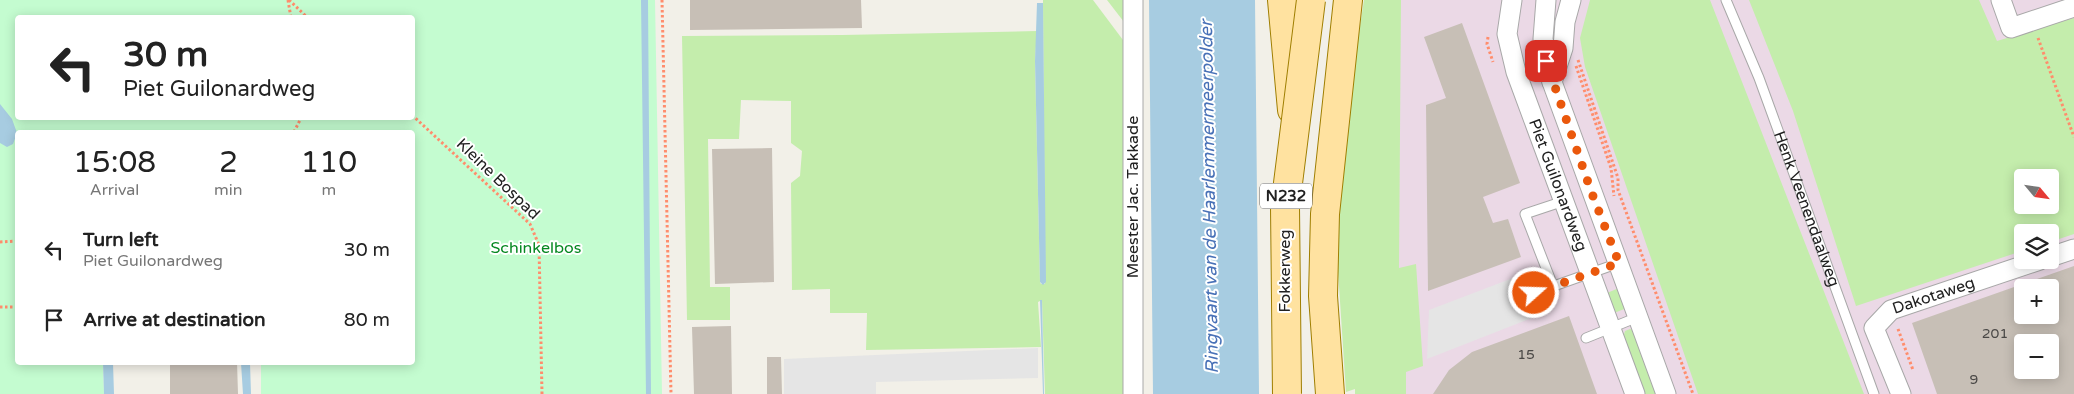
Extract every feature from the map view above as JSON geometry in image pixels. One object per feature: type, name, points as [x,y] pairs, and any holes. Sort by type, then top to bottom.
[{"type":"main road","name":"N232","points":[[1282,0],[1294,152],[1301,394]]},
{"type":"main road","name":"Fokkerweg","points":[[1287,394],[1285,207],[1311,0]]},
{"type":"main road","name":"N232","points":[[1330,394],[1323,296],[1325,214],[1348,0]]},
{"type":"street","name":"Meester Jac. Takkade","points":[[1133,0],[1133,394]]},
{"type":"street","name":"Piet Guilonardweg","points":[[1512,0],[1508,16],[1510,47],[1516,72],[1635,394]]},
{"type":"street","points":[[1552,82],[1563,48],[1564,22],[1572,0]]},
{"type":"street","points":[[2001,0],[2011,28],[2074,7]]},
{"type":"street","name":"Piet Guilonardweg","points":[[1548,5],[1543,39],[1546,61],[1552,82],[1666,394]]},
{"type":"street","points":[[2059,254],[2074,249]]},
{"type":"street","name":"Dakotaweg","points":[[1901,394],[1874,328],[1890,310],[2014,269]]},
{"type":"lane","name":"Henk Veenendaalweg","points":[[1726,0],[1758,78],[1874,394]]},
{"type":"lane","points":[[1553,286],[1525,214],[1564,201]]},
{"type":"lane","points":[[1534,293],[1619,263]]},
{"type":"lane","points":[[1586,338],[1638,317]]},
{"type":"path","points":[[289,0],[291,15]]},
{"type":"path","points":[[289,0],[305,15]]},
{"type":"path","points":[[662,0],[671,394]]},
{"type":"path","points":[[2032,21],[2074,137]]},
{"type":"path","points":[[1574,55],[1578,74],[1611,168],[1614,200]]},
{"type":"path","points":[[1578,58],[1618,178],[1618,190],[1693,394]]},
{"type":"path","name":"Kleine Bospad","points":[[415,118],[530,224],[539,245],[542,394]]},
{"type":"path","points":[[0,242],[15,241]]},
{"type":"path","points":[[0,308],[15,307]]},
{"type":"shaded area","points":[[1387,0],[2074,0],[2074,394],[1376,394]]},
{"type":"shaded area","points":[[1526,273],[1542,314],[1427,359],[1429,310]]},
{"type":"shaded area","points":[[1038,348],[1038,378],[876,382],[876,394],[784,394],[784,359]]},
{"type":"green space","name":"Schinkelbos","points":[[0,0],[655,0],[662,394],[261,394],[261,365],[415,365],[415,130],[15,130],[15,365],[103,365],[104,394],[0,394]]},
{"type":"green space","points":[[1043,0],[1093,0],[1123,40],[1126,394],[1045,394],[1042,300],[1038,302],[1041,347],[866,350],[867,313],[830,313],[830,289],[792,290],[791,183],[800,176],[802,151],[791,143],[791,101],[741,100],[739,139],[708,139],[710,287],[730,287],[730,320],[687,320],[682,36],[1037,31],[1035,61],[1040,282],[1045,284]]},
{"type":"green space","points":[[1107,0],[1124,0],[1124,22]]},
{"type":"green space","points":[[1364,0],[1401,0],[1399,268],[1416,264],[1423,366],[1406,372],[1406,394],[1355,394],[1355,389],[1346,392],[1337,256],[1339,206],[1352,78]]},
{"type":"green space","points":[[1590,0],[1710,0],[1864,394],[1698,394],[1585,67],[1580,38]]},
{"type":"green space","points":[[1749,0],[1979,0],[1997,41],[2074,18],[2074,234],[2059,239],[2059,224],[2014,224],[2014,254],[1856,306],[1793,111]]},
{"type":"green space","points":[[1619,288],[1627,308],[1614,313],[1607,293]]},
{"type":"green space","points":[[1633,330],[1658,394],[1644,394],[1623,338],[1625,331]]},
{"type":"water","points":[[641,0],[648,0],[651,394],[646,394]]},
{"type":"water","name":"Ringvaart van de Haarlemmermeerpolder","points":[[1149,0],[1255,0],[1259,394],[1153,394]]},
{"type":"water","points":[[1037,3],[1043,3],[1046,282],[1043,285],[1040,282],[1035,61]]},
{"type":"water","points":[[0,104],[12,119],[16,130],[13,144],[7,147],[0,143]]},
{"type":"water","points":[[1040,300],[1042,300],[1044,394],[1043,394]]},
{"type":"water","points":[[103,365],[113,365],[114,394],[104,394]]},
{"type":"water","points":[[241,365],[250,365],[251,394],[243,394]]},
{"type":"building","points":[[690,0],[861,0],[862,28],[690,30]]},
{"type":"building","points":[[1462,23],[1520,183],[1483,197],[1493,223],[1508,219],[1521,257],[1428,291],[1426,105],[1446,98],[1424,37]]},
{"type":"building","points":[[772,148],[774,282],[715,284],[712,149]]},
{"type":"building","points":[[2074,266],[2074,394],[1937,394],[1912,323],[2014,287],[2014,324],[2059,324],[2059,279],[2037,279]]},
{"type":"building","points":[[1569,316],[1597,394],[1433,394],[1449,370],[1472,352]]},
{"type":"building","points":[[731,326],[732,394],[694,394],[692,327]]},
{"type":"building","points":[[767,357],[781,357],[782,394],[767,394]]},
{"type":"building","points":[[170,365],[237,365],[238,394],[170,394]]},
{"type":"route","points":[[1534,293],[1619,263],[1591,191],[1546,61]]}]
